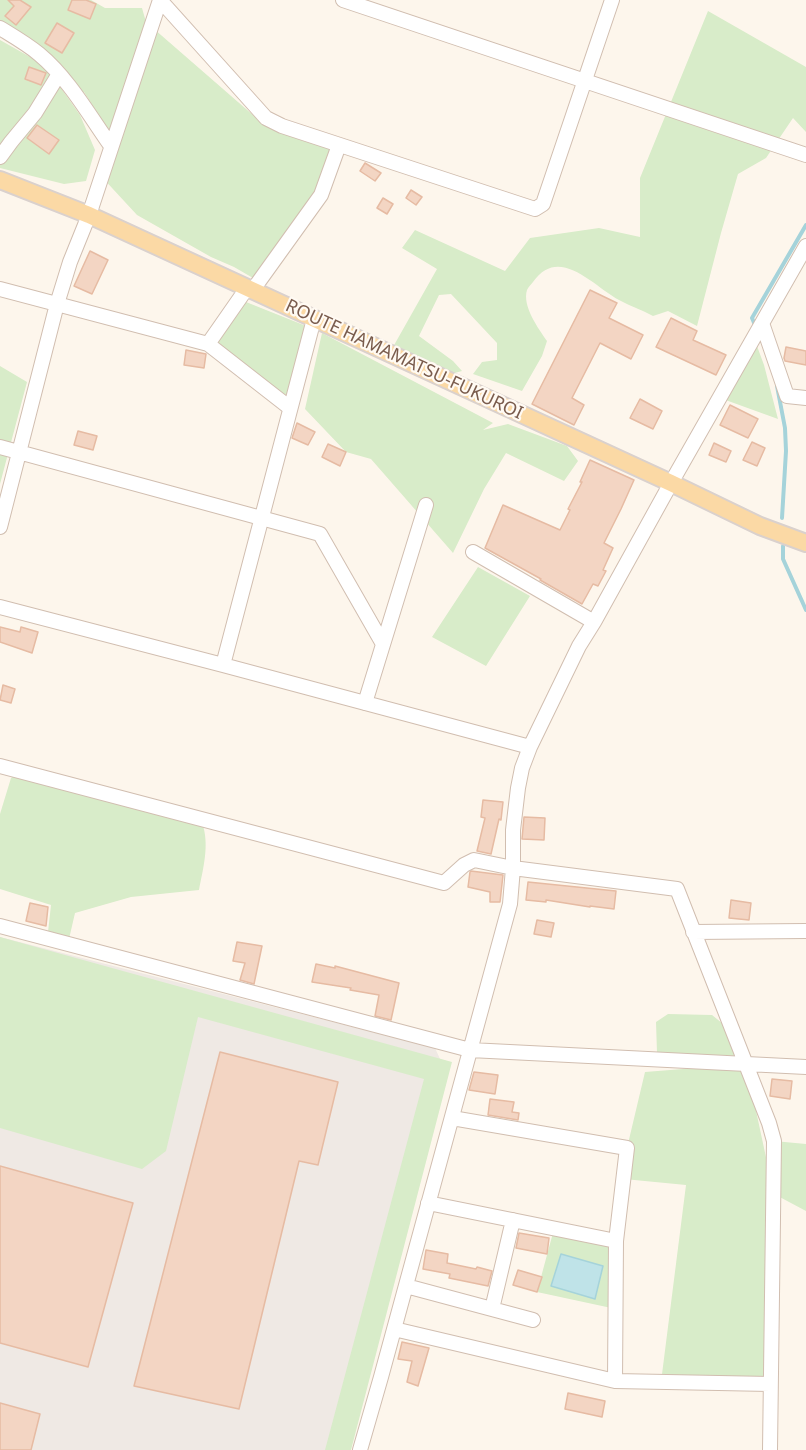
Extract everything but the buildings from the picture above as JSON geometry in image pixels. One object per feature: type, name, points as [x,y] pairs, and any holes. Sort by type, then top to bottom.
[{"type":"main road","name":"ROUTE HAMAMATSU-FUKUROI","points":[[0,180],[89,215],[760,526],[806,543]]},
{"type":"street","points":[[0,528],[57,304],[160,0],[266,118],[282,126],[535,210],[543,204],[612,0]]},
{"type":"street","points":[[343,0],[806,155]]},
{"type":"street","points":[[0,28],[38,53],[59,75],[111,146]]},
{"type":"street","points":[[0,157],[35,114],[59,75]]},
{"type":"street","points":[[208,344],[321,195],[339,145]]},
{"type":"street","points":[[360,1450],[510,904],[513,830],[522,768],[579,646],[806,246]]},
{"type":"street","points":[[0,289],[208,344],[290,408]]},
{"type":"street","points":[[223,665],[314,319]]},
{"type":"street","points":[[762,323],[786,396],[806,398]]},
{"type":"street","points":[[0,447],[320,534],[383,644]]},
{"type":"street","points":[[365,703],[426,506]]},
{"type":"street","points":[[473,552],[594,622]]},
{"type":"street","points":[[0,607],[530,747]]},
{"type":"street","points":[[0,766],[444,883],[464,865],[474,860],[513,868],[677,889],[774,1141],[770,1450]]},
{"type":"street","points":[[0,926],[470,1050],[806,1067]]},
{"type":"street","points":[[693,932],[806,931]]},
{"type":"street","points":[[452,1118],[627,1148],[616,1241],[615,1381]]},
{"type":"street","points":[[428,1203],[616,1241]]},
{"type":"street","points":[[492,1309],[513,1220]]},
{"type":"street","points":[[406,1286],[533,1320]]},
{"type":"street","points":[[394,1329],[615,1381],[770,1384]]},
{"type":"shaded area","points":[[0,937],[435,1048],[446,1072],[342,1450],[0,1450]]},
{"type":"green space","points":[[0,0],[91,0],[105,8],[142,8],[146,22],[261,122],[334,150],[316,198],[253,278],[137,215],[100,175],[106,127],[84,92],[75,95],[53,57],[0,24]]},
{"type":"green space","points":[[708,11],[806,67],[806,132],[793,118],[766,158],[738,174],[697,326],[668,311],[653,316],[619,300],[576,272],[565,267],[554,267],[543,272],[527,290],[529,310],[547,341],[542,356],[522,391],[473,374],[482,362],[497,360],[497,343],[451,294],[439,295],[419,336],[453,361],[462,371],[451,374],[393,347],[437,269],[402,248],[415,230],[505,271],[530,238],[599,228],[640,237],[640,178]]},
{"type":"green space","points":[[0,40],[39,62],[80,115],[95,150],[86,181],[64,184],[0,168]]},
{"type":"green space","points":[[246,302],[311,328],[292,401],[208,344]]},
{"type":"green space","points":[[322,333],[493,423],[483,430],[508,424],[567,446],[578,461],[564,481],[506,453],[484,489],[453,553],[371,459],[346,452],[305,409]]},
{"type":"green space","points":[[754,338],[764,365],[778,419],[720,398]]},
{"type":"green space","points":[[0,366],[27,382],[0,484]]},
{"type":"green space","points":[[478,567],[530,596],[486,666],[432,637]]},
{"type":"green space","points":[[20,772],[202,823],[206,848],[199,890],[131,897],[75,913],[69,939],[48,932],[51,905],[0,889],[0,814],[11,778]]},
{"type":"green space","points":[[0,937],[452,1062],[351,1450],[325,1450],[424,1079],[198,1017],[166,1151],[142,1169],[0,1128]]},
{"type":"green space","points":[[668,1014],[712,1015],[733,1032],[737,1059],[657,1053],[656,1022]]},
{"type":"green space","points":[[746,1064],[773,1190],[774,1141],[806,1144],[806,1211],[774,1194],[770,1384],[661,1382],[686,1185],[624,1179],[627,1148],[645,1072]]},
{"type":"green space","points":[[554,1229],[616,1241],[616,1309],[537,1292]]},
{"type":"water","points":[[561,1254],[603,1266],[595,1299],[551,1286]]},
{"type":"waterway","points":[[755,325],[752,318],[806,225]]},
{"type":"waterway","points":[[777,386],[785,428],[786,451],[782,518]]},
{"type":"waterway","points":[[783,546],[783,559],[806,610]]}]
